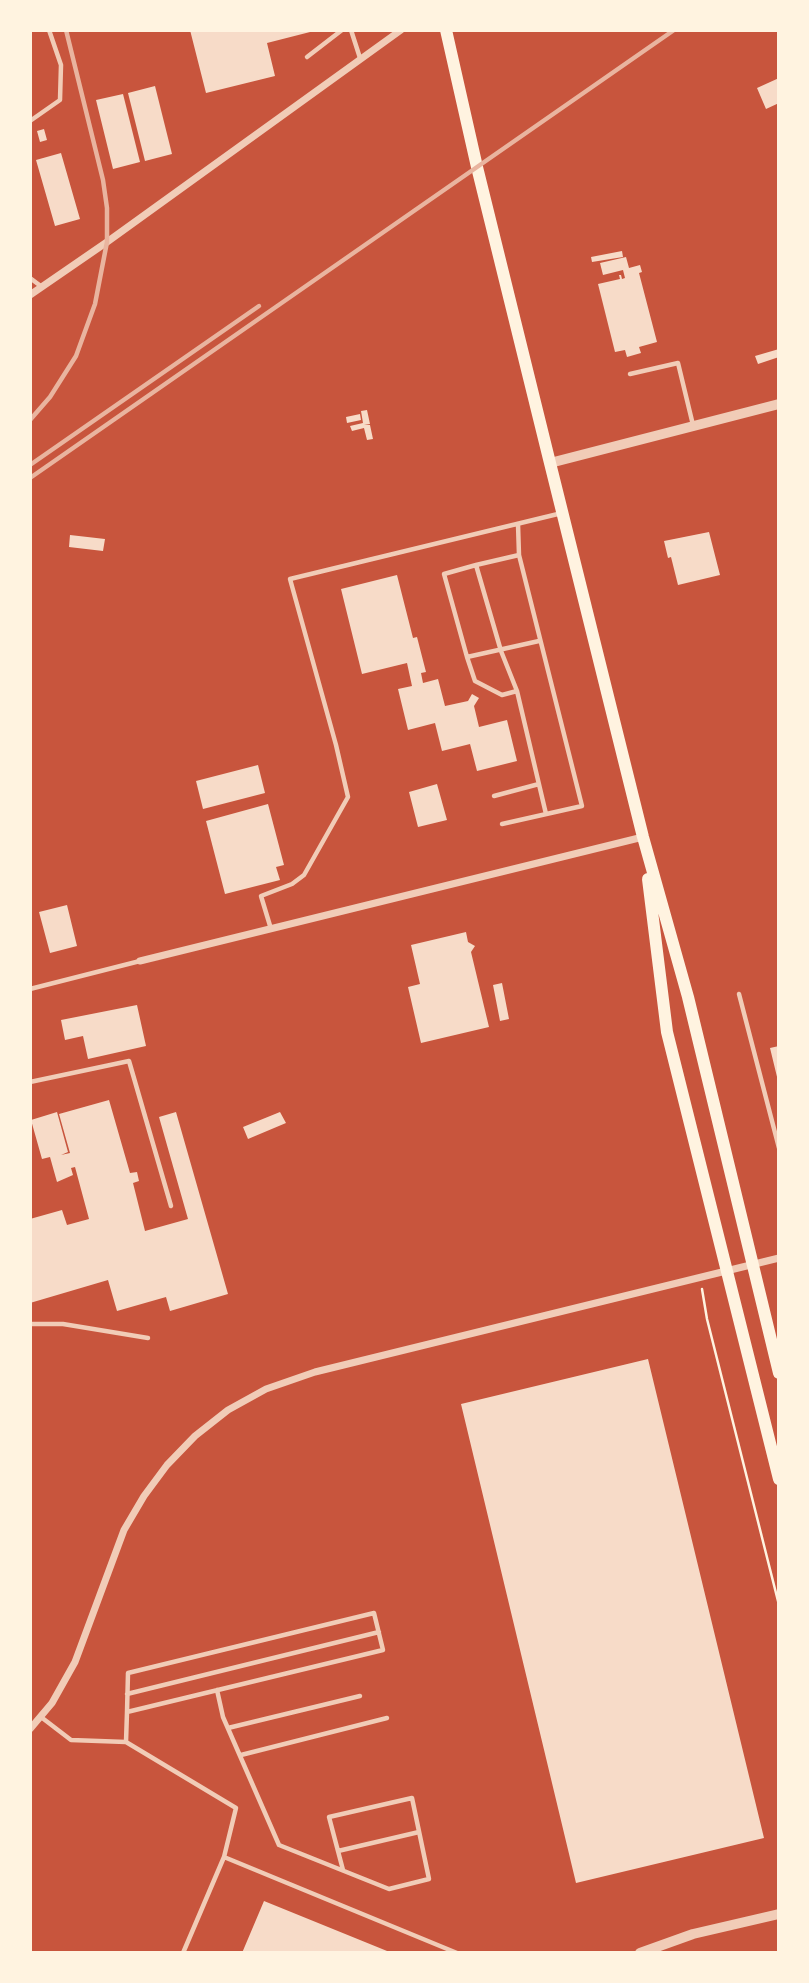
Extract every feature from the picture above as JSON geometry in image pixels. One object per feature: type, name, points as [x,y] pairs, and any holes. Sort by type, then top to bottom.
[{"type":"main road","points":[[446,30],[562,513],[643,837],[688,997],[779,1373]]},
{"type":"main road","points":[[643,837],[667,1032],[779,1479]]},
{"type":"street","points":[[30,295],[401,30]]},
{"type":"street","points":[[550,463],[779,404]]},
{"type":"street","points":[[140,961],[643,837]]},
{"type":"street","points":[[30,1729],[52,1703],[75,1662],[124,1530],[144,1496],[167,1465],[195,1436],[228,1410],[266,1389],[315,1372],[779,1258]]},
{"type":"street","points":[[640,1953],[693,1934],[779,1914]]},
{"type":"lane","points":[[30,121],[60,100],[61,65],[49,30]]},
{"type":"lane","points":[[307,57],[342,30]]},
{"type":"lane","points":[[351,30],[360,58]]},
{"type":"lane","points":[[30,278],[42,287]]},
{"type":"lane","points":[[630,374],[678,363],[693,426]]},
{"type":"lane","points":[[271,929],[261,896],[292,884],[304,875],[348,797],[290,579],[562,513]]},
{"type":"lane","points":[[502,824],[582,806],[519,555],[518,524]]},
{"type":"lane","points":[[517,691],[502,695],[475,681],[444,574],[519,555]]},
{"type":"lane","points":[[476,565],[517,691],[546,814]]},
{"type":"lane","points":[[467,657],[539,641]]},
{"type":"lane","points":[[494,796],[539,784]]},
{"type":"lane","points":[[30,989],[140,961]]},
{"type":"lane","points":[[739,994],[779,1148]]},
{"type":"lane","points":[[30,1082],[129,1061],[171,1206]]},
{"type":"lane","points":[[30,1324],[63,1324],[148,1338]]},
{"type":"lane","points":[[126,1742],[128,1673],[374,1613],[383,1650],[127,1712]]},
{"type":"lane","points":[[127,1694],[379,1632]]},
{"type":"lane","points":[[217,1690],[223,1717],[279,1845],[342,1870],[390,1889],[429,1879],[412,1798],[329,1817],[342,1870]]},
{"type":"lane","points":[[228,1728],[360,1696]]},
{"type":"lane","points":[[40,1717],[71,1740],[126,1742],[236,1808],[224,1857],[183,1953]]},
{"type":"lane","points":[[241,1755],[387,1718]]},
{"type":"lane","points":[[338,1851],[419,1832]]},
{"type":"lane","points":[[224,1857],[457,1953]]},
{"type":"path","points":[[699,1277],[707,1319],[779,1605]]},
{"type":"building","points":[[190,30],[314,31],[267,43],[275,76],[206,93]]},
{"type":"building","points":[[779,78],[779,103],[766,109],[757,88]]},
{"type":"building","points":[[155,86],[172,154],[145,161],[128,93]]},
{"type":"building","points":[[123,94],[140,162],[113,169],[96,100]]},
{"type":"building","points":[[44,129],[47,140],[40,142],[37,131]]},
{"type":"building","points":[[61,153],[80,219],[55,226],[36,160]]},
{"type":"building","points":[[622,251],[623,257],[592,262],[591,257]]},
{"type":"building","points":[[626,257],[629,268],[640,265],[642,272],[639,273],[657,342],[639,347],[641,353],[627,357],[625,350],[615,352],[598,284],[620,279],[619,275],[622,279],[625,278],[623,270],[603,275],[600,263]]},
{"type":"building","points":[[779,349],[779,357],[758,364],[755,356]]},
{"type":"building","points":[[367,410],[370,424],[364,425],[370,425],[373,439],[367,440],[364,428],[352,431],[350,426],[363,423],[361,411]]},
{"type":"building","points":[[360,414],[361,420],[347,423],[346,417]]},
{"type":"building","points":[[709,532],[720,575],[678,585],[664,541]]},
{"type":"building","points":[[70,535],[105,539],[103,551],[69,547]]},
{"type":"building","points":[[397,575],[413,638],[417,637],[426,672],[421,673],[423,683],[438,679],[445,706],[468,701],[472,694],[479,698],[474,706],[479,727],[507,720],[517,761],[477,771],[470,744],[442,751],[435,723],[408,730],[398,689],[412,686],[407,663],[362,674],[341,589]]},
{"type":"building","points":[[258,765],[265,793],[203,809],[196,781]]},
{"type":"building","points":[[437,784],[447,820],[418,827],[409,792]]},
{"type":"building","points":[[268,804],[284,865],[276,867],[280,880],[225,894],[206,821]]},
{"type":"building","points":[[67,905],[77,946],[50,953],[39,912]]},
{"type":"building","points":[[466,932],[468,942],[475,946],[471,952],[489,1027],[421,1043],[408,987],[420,984],[411,945]]},
{"type":"building","points":[[502,983],[509,1019],[500,1021],[493,985]]},
{"type":"building","points":[[137,1005],[146,1046],[88,1059],[83,1036],[65,1040],[61,1020]]},
{"type":"building","points":[[779,1046],[779,1081],[778,1081],[770,1048]]},
{"type":"building","points":[[109,1100],[130,1173],[137,1172],[139,1181],[133,1183],[145,1231],[188,1219],[159,1117],[176,1112],[228,1294],[170,1311],[166,1297],[117,1311],[108,1280],[30,1303],[30,1219],[62,1210],[67,1225],[89,1219],[75,1167],[71,1168],[73,1175],[57,1182],[50,1157],[42,1159],[31,1120],[57,1112],[68,1152],[61,1155],[70,1153],[59,1114]]},
{"type":"building","points":[[280,1112],[286,1123],[248,1139],[243,1127]]},
{"type":"building","points":[[648,1359],[764,1838],[576,1883],[461,1404]]},
{"type":"building","points":[[264,1901],[392,1953],[242,1953]]},
{"type":"railway","points":[[30,420],[50,397],[76,356],[95,304],[107,242],[107,208],[103,180],[66,30]]},
{"type":"railway","points":[[30,478],[674,30]]},
{"type":"railway","points":[[30,465],[259,306]]}]
